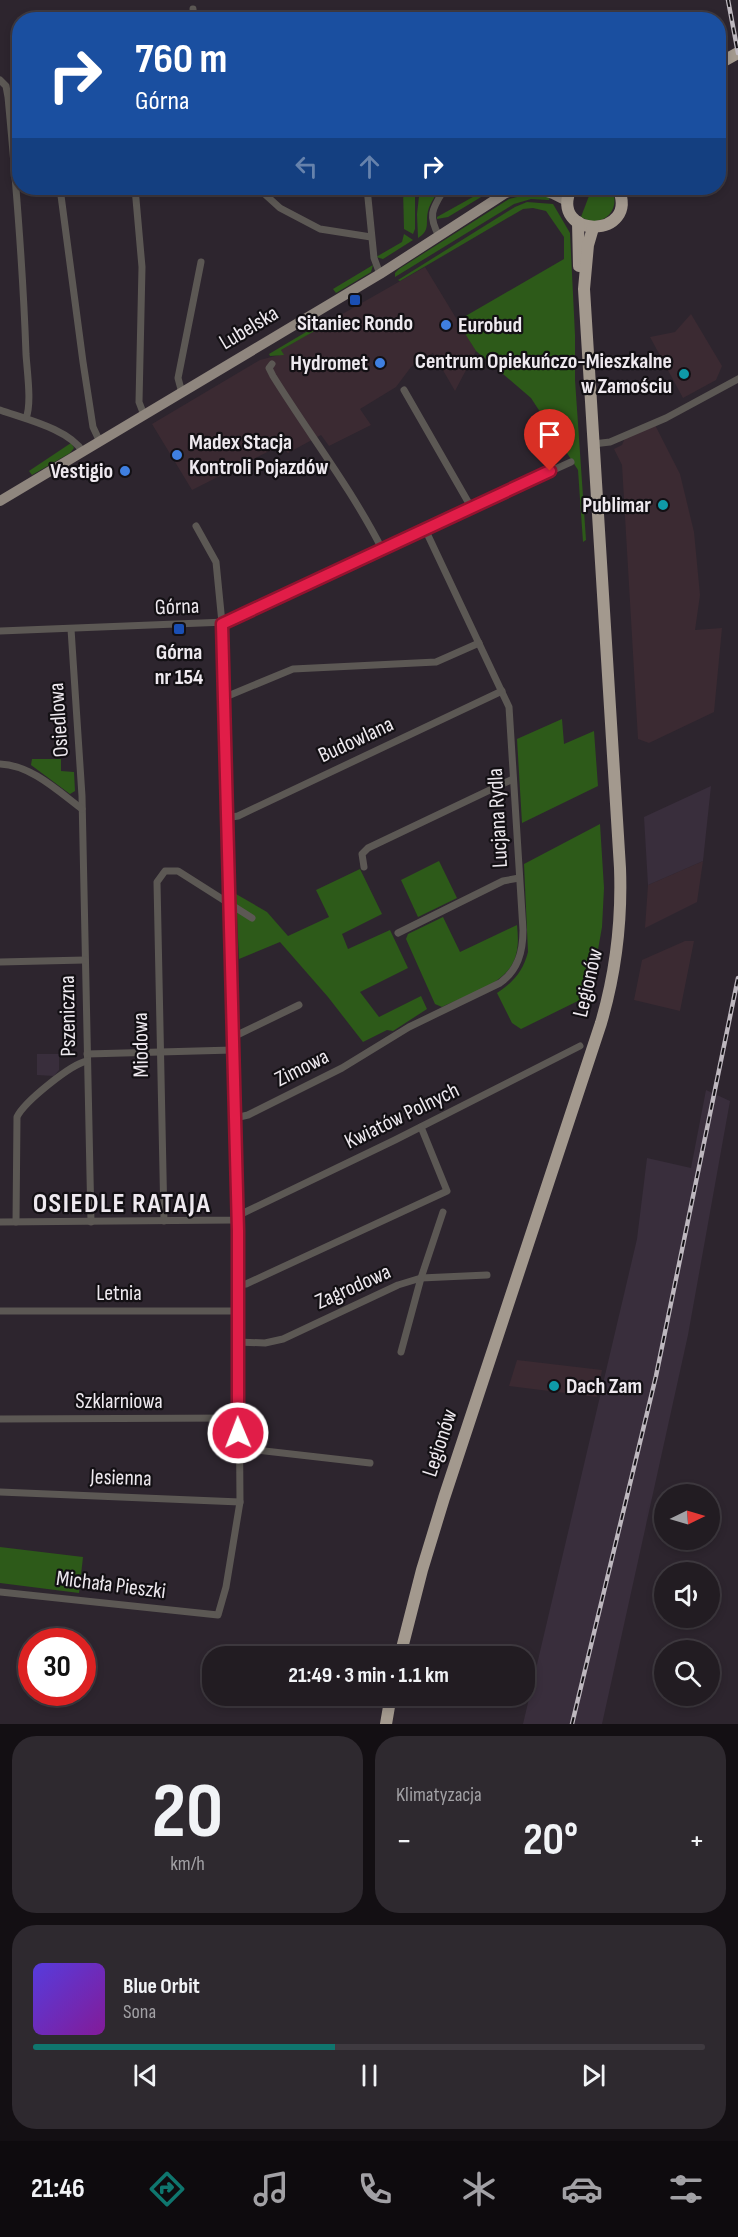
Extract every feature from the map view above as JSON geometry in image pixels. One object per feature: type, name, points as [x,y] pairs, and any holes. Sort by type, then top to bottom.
[{"type":"highway","points":[[569,195],[567,201],[570,213],[578,222],[593,228],[609,223],[618,213],[621,201],[620,195]]},
{"type":"highway","name":"Legionów","points":[[578,222],[579,266],[584,289]]},
{"type":"highway","name":"Legionów","points":[[403,1646],[433,1533],[601,1023],[616,961],[621,918],[620,868],[584,289],[588,245],[593,228]]},
{"type":"highway","points":[[386,1724],[390,1706]]},
{"type":"main road","name":"Lubelska","points":[[0,501],[380,273],[502,195]]},
{"type":"main road","points":[[555,195],[567,201]]},
{"type":"street","points":[[0,80],[6,86],[12,141]]},
{"type":"street","points":[[17,195],[28,398],[26,418]]},
{"type":"street","points":[[61,195],[84,371],[93,427],[100,442]]},
{"type":"street","points":[[136,195],[141,258],[138,402],[144,415]]},
{"type":"street","points":[[266,195],[280,208],[320,229],[372,237]]},
{"type":"street","points":[[368,195],[374,258],[380,273]]},
{"type":"street","points":[[439,236],[432,222],[432,213],[441,195]]},
{"type":"street","points":[[182,393],[178,378],[201,262]]},
{"type":"street","points":[[272,364],[269,368],[311,436],[326,455],[382,549]]},
{"type":"street","points":[[593,444],[610,442],[666,418],[738,379]]},
{"type":"street","points":[[404,390],[471,507]]},
{"type":"street","points":[[0,410],[26,418],[73,440],[83,452]]},
{"type":"street","name":"Górna","points":[[0,631],[222,624],[572,462]]},
{"type":"street","points":[[196,526],[216,562],[222,624],[235,1118],[240,1502]]},
{"type":"street","name":"Lucjana Rydla","points":[[382,1043],[500,983],[513,971],[520,955],[523,939],[510,714],[502,691],[425,529]]},
{"type":"street","name":"Osiedlowa","points":[[72,628],[82,809]]},
{"type":"street","points":[[223,698],[293,669],[436,662],[479,643]]},
{"type":"street","name":"Budowlana","points":[[226,818],[238,816],[502,691]]},
{"type":"street","points":[[0,764],[27,770],[82,809]]},
{"type":"street","points":[[364,867],[362,855],[368,848],[513,779]]},
{"type":"street","name":"Pszeniczna","points":[[82,809],[91,1222]]},
{"type":"street","name":"Miodowa","points":[[164,1221],[156,888],[160,876],[165,871],[178,871],[229,904]]},
{"type":"street","points":[[398,933],[503,881],[519,878]]},
{"type":"street","points":[[229,904],[252,918]]},
{"type":"street","points":[[0,962],[85,960]]},
{"type":"street","points":[[232,1037],[299,1005]]},
{"type":"street","name":"Zimowa","points":[[235,1118],[248,1115],[296,1092],[342,1068],[382,1043]]},
{"type":"street","name":"Kwiatów Polnych","points":[[0,1222],[230,1221],[580,1046]]},
{"type":"street","points":[[16,1222],[15,1122],[18,1113],[72,1066],[87,1057],[159,1051],[233,1050]]},
{"type":"street","points":[[238,1285],[246,1284],[447,1191],[421,1127]]},
{"type":"street","points":[[401,1352],[421,1278],[443,1212]]},
{"type":"street","name":"Zagrodowa","points":[[237,1342],[265,1343],[283,1339],[398,1285],[421,1278],[487,1275]]},
{"type":"street","name":"Letnia","points":[[0,1311],[238,1311]]},
{"type":"street","name":"Szklarniowa","points":[[0,1419],[238,1418]]},
{"type":"street","points":[[239,1448],[370,1463]]},
{"type":"street","name":"Jesienna","points":[[0,1492],[240,1502]]},
{"type":"street","name":"Michała Pieszki","points":[[0,1592],[218,1615],[226,1587],[240,1502]]},
{"type":"shaded area","points":[[425,267],[476,351],[455,391],[433,353],[411,367],[396,387],[360,409],[371,425],[329,446],[321,435],[288,453],[279,446],[192,490],[152,424],[260,360],[283,354],[281,350],[325,324],[328,328],[330,321]]},
{"type":"shaded area","points":[[691,314],[722,366],[716,380],[683,398],[650,337],[675,332]]},
{"type":"shaded area","points":[[655,425],[680,474],[694,532],[700,595],[695,630],[722,628],[714,712],[649,743],[638,739],[622,465],[614,449],[622,445],[625,438]]},
{"type":"shaded area","points":[[711,786],[703,861],[648,885],[644,817]]},
{"type":"shaded area","points":[[703,861],[697,902],[645,928],[648,885]]},
{"type":"shaded area","points":[[685,941],[694,941],[680,1011],[634,1000],[642,960]]},
{"type":"shaded area","points":[[37,1054],[59,1054],[59,1070],[54,1076],[37,1075]]},
{"type":"shaded area","points":[[706,1090],[730,1101],[688,1335],[602,1724],[523,1724],[527,1706],[535,1706],[535,1673],[637,1239],[647,1158],[691,1168]]},
{"type":"shaded area","points":[[517,1360],[602,1370],[597,1397],[509,1386]]},
{"type":"green space","points":[[403,195],[415,195],[415,229],[413,234],[404,229]]},
{"type":"green space","points":[[419,195],[436,195],[429,208],[425,232],[418,238]]},
{"type":"green space","points":[[476,195],[484,195],[448,217],[437,219]]},
{"type":"green space","points":[[525,195],[550,196],[549,200],[531,199],[514,204],[395,277],[399,269],[509,199]]},
{"type":"green space","points":[[589,195],[614,195],[612,210],[603,219],[596,221],[581,217]]},
{"type":"green space","points":[[527,202],[553,204],[570,233],[575,380],[586,540],[583,542],[578,470],[531,398],[476,351],[457,321],[564,259],[564,237],[546,211],[533,208],[523,209],[400,281],[398,280],[515,207]]},
{"type":"green space","points":[[404,234],[413,240],[383,259],[376,257],[402,242]]},
{"type":"green space","points":[[373,265],[371,272],[336,293],[333,289]]},
{"type":"green space","points":[[328,319],[330,321],[328,328],[325,325],[281,350],[284,355],[270,356],[269,354]]},
{"type":"green space","points":[[71,443],[74,448],[70,453],[32,475],[29,471]]},
{"type":"green space","points":[[562,719],[564,744],[594,731],[598,786],[522,823],[517,739]]},
{"type":"green space","points":[[32,759],[61,759],[61,771],[74,772],[75,791],[70,794],[31,765]]},
{"type":"green space","points":[[600,824],[604,888],[602,927],[590,995],[521,1029],[512,1023],[497,993],[517,976],[528,952],[524,864]]},
{"type":"green space","points":[[439,861],[457,898],[418,917],[401,880]]},
{"type":"green space","points":[[360,869],[382,914],[342,934],[348,949],[390,930],[408,968],[360,992],[379,1017],[421,996],[427,1009],[393,1031],[387,1030],[363,1042],[328,997],[280,942],[239,959],[236,894],[267,912],[288,936],[329,917],[316,890]]},
{"type":"green space","points":[[443,917],[460,952],[517,925],[518,942],[515,958],[503,975],[484,988],[442,1007],[435,1004],[406,939],[408,934]]},
{"type":"green space","points":[[0,1547],[83,1557],[79,1593],[0,1583]]},
{"type":"railway","points":[[728,0],[738,53]]},
{"type":"railway","points":[[572,1724],[656,1376],[738,978]]},
{"type":"place","name":"Sitaniec Rondo","points":[[355,300]]},
{"type":"place","name":"Eurobud","points":[[446,325]]},
{"type":"place","name":"Hydromet","points":[[380,363]]},
{"type":"place","name":"Centrum Opiekuńczo-Mieszkalne w Zamościu","points":[[684,374]]},
{"type":"place","name":"Madex Stacja Kontroli Pojazdów","points":[[177,455]]},
{"type":"place","name":"Vestigio","points":[[125,471]]},
{"type":"place","name":"Publimar","points":[[663,505]]},
{"type":"place","name":"Górna nr 154","points":[[179,629]]},
{"type":"place","name":"Dach Zam","points":[[554,1386]]},
{"type":"district","name":"OSIEDLE RATAJA","points":[[122,1203]]},
{"type":"route","points":[[238,1433],[238,1231],[222,624],[550,471]]}]
